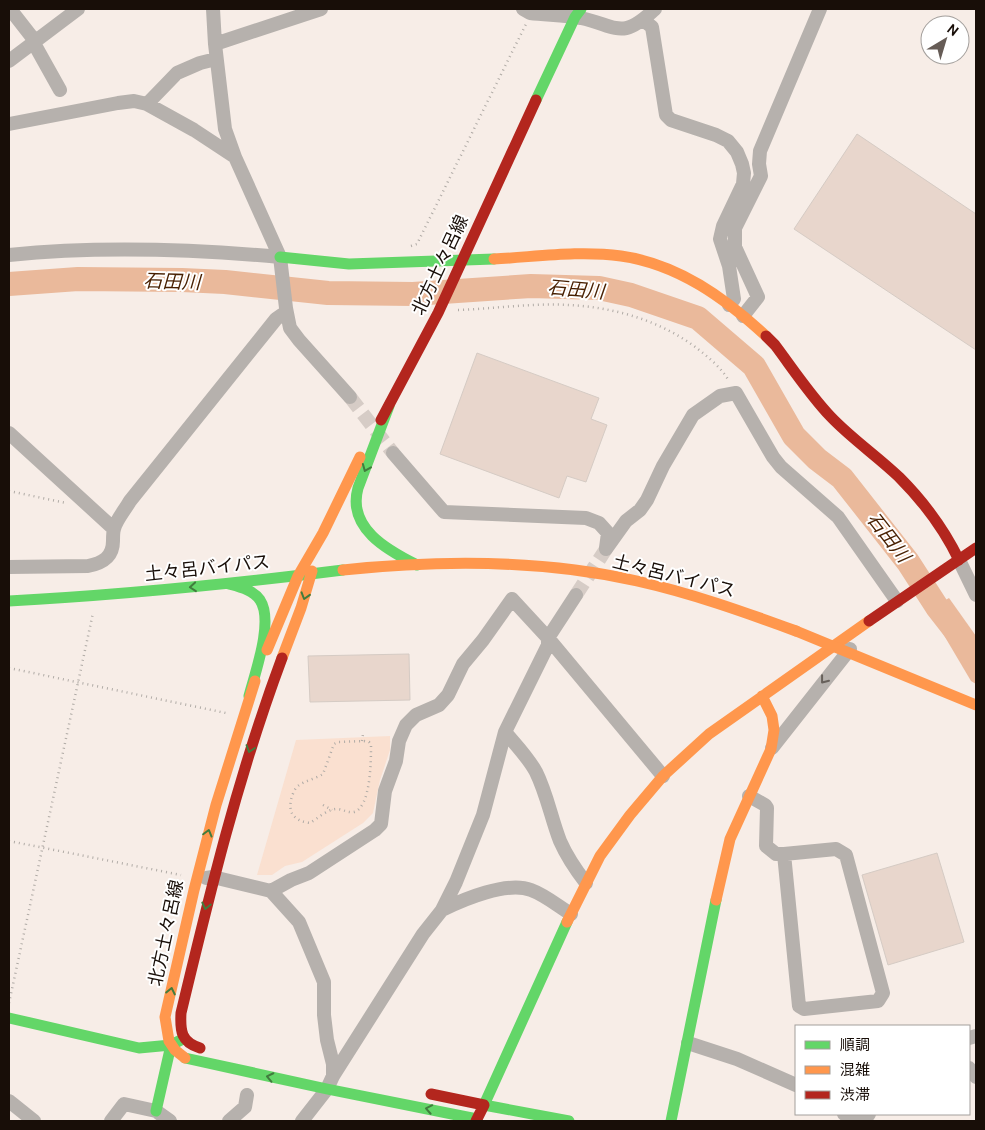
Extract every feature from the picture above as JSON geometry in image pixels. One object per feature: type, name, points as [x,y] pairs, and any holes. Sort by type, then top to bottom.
[{"type":"main road","name":"北方土々呂線","points":[[184,1039],[180,1028],[181,1013],[213,878],[266,701],[301,608],[310,568],[323,533],[358,460],[438,313],[578,13]]},
{"type":"main road","points":[[281,261],[348,264],[460,265],[577,254],[620,256],[667,268],[694,281],[730,305],[775,344],[830,416],[854,439],[900,477],[926,506],[948,537],[958,560]]},
{"type":"main road","points":[[389,406],[359,485],[356,506],[362,526],[372,536],[388,549],[417,565]]},
{"type":"main road","points":[[477,1120],[571,914],[600,856],[663,776],[709,734],[901,598],[976,548]]},
{"type":"main road","name":"土々呂バイパス","points":[[287,565],[345,570],[417,565],[511,565],[611,576],[660,586],[729,607],[796,631],[976,705]]},
{"type":"main road","name":"北方土々呂線","points":[[171,1045],[165,1034],[165,1017],[196,878],[223,777],[249,696],[286,602],[298,576],[310,568]]},
{"type":"main road","name":"土々呂バイパス","points":[[73,598],[298,576]]},
{"type":"main road","points":[[226,584],[240,586],[249,590],[256,595],[265,611],[265,630],[249,696]]},
{"type":"main road","points":[[9,601],[73,598]]},
{"type":"main road","points":[[9,606],[73,598]]},
{"type":"main road","points":[[670,1121],[730,839],[771,750],[774,730],[772,716],[762,696]]},
{"type":"main road","points":[[9,1018],[139,1048],[171,1045],[184,1039],[192,1047],[211,1050]]},
{"type":"main road","points":[[171,1045],[179,1055],[185,1058],[477,1120],[492,1121]]},
{"type":"main road","points":[[156,1111],[171,1045]]},
{"type":"main road","points":[[418,1092],[569,1121]]},
{"type":"street","points":[[10,9],[35,41],[36,47],[60,90]]},
{"type":"street","points":[[9,61],[78,9]]},
{"type":"street","points":[[213,9],[216,59],[225,129],[235,157],[281,261],[286,310],[290,328],[350,397]]},
{"type":"street","points":[[215,44],[321,9]]},
{"type":"street","points":[[527,11],[578,13],[614,29],[629,28],[643,20],[655,9]]},
{"type":"street","points":[[743,316],[758,297],[735,247],[735,228],[761,176],[760,152],[820,9]]},
{"type":"street","points":[[643,20],[652,27],[666,115],[671,120],[716,134],[728,141],[737,152],[742,164],[744,172],[743,184],[723,226],[720,239],[732,281],[734,299],[730,305]]},
{"type":"street","points":[[147,104],[177,73],[200,63],[216,59]]},
{"type":"street","points":[[9,124],[118,102],[134,101],[147,104],[194,130],[235,157]]},
{"type":"street","points":[[9,255],[146,249],[198,250],[281,261]]},
{"type":"street","points":[[9,567],[88,566],[99,564],[110,555],[113,548],[114,529],[130,501],[270,326],[286,310]]},
{"type":"street","points":[[393,453],[444,512],[586,518],[599,523],[608,533],[606,549],[626,521],[640,510],[647,500],[663,466],[693,415],[720,396],[736,393],[773,457],[781,467],[838,517],[901,598]]},
{"type":"street","points":[[9,433],[114,529]]},
{"type":"street","points":[[958,560],[976,595]]},
{"type":"street","points":[[302,1121],[327,1089],[333,1076],[423,934],[442,910],[456,882],[482,814],[505,732],[548,645],[548,638],[576,594]]},
{"type":"street","points":[[271,891],[309,873],[376,830],[381,824],[385,790],[396,761],[399,741],[406,725],[416,716],[440,705],[448,695],[463,664],[484,640],[512,599],[548,638],[663,776]]},
{"type":"street","points":[[771,750],[830,673],[878,616]]},
{"type":"street","points":[[505,732],[521,750],[535,771],[544,791],[560,841],[569,860],[586,883]]},
{"type":"street","points":[[749,796],[767,808],[766,846],[776,854],[836,849],[846,855],[883,993],[878,1001],[804,1009],[799,1006],[784,854]]},
{"type":"street","points":[[196,878],[213,878],[271,891],[298,922],[324,982],[324,1015],[327,1040],[334,1064],[333,1076]]},
{"type":"street","points":[[442,910],[480,894],[517,888],[530,890],[571,914]]},
{"type":"street","points":[[688,1043],[737,1059],[795,1086]]},
{"type":"street","points":[[229,1121],[245,1108],[247,1095]]},
{"type":"street","points":[[9,1101],[34,1121]]},
{"type":"street","points":[[112,1121],[124,1104],[156,1111],[170,1121]]},
{"type":"path","points":[[403,246],[417,244],[527,11]]},
{"type":"path","points":[[438,313],[454,310],[535,304],[609,309],[646,320],[684,339],[719,368],[736,393]]},
{"type":"path","points":[[9,491],[91,508]]},
{"type":"path","points":[[9,1003],[76,682],[96,596]]},
{"type":"path","points":[[9,668],[242,717]]},
{"type":"path","points":[[362,742],[363,734]]},
{"type":"path","points":[[338,742],[362,742],[369,742],[371,745],[370,772],[365,799],[359,809],[354,812],[332,810],[310,823],[293,817],[290,810],[292,797],[298,786],[323,774],[334,744],[338,742]]},
{"type":"path","points":[[323,805],[332,810]]},
{"type":"path","points":[[9,841],[196,878]]},
{"type":"shaded area","points":[[949,598],[976,636],[976,684],[971,681],[929,610]]},
{"type":"shaded area","points":[[390,736],[390,750],[380,780],[373,813],[363,823],[302,862],[285,866],[272,875],[257,875],[296,740]]},
{"type":"building","points":[[857,134],[976,214],[976,350],[794,229]]},
{"type":"building","points":[[477,353],[599,398],[591,419],[607,425],[586,482],[567,476],[559,498],[440,454]]},
{"type":"building","points":[[409,654],[410,700],[310,702],[308,656]]},
{"type":"building","points":[[937,853],[964,942],[888,965],[862,875]]},
{"type":"waterway","name":"石田川","points":[[9,284],[78,279],[182,280],[225,282],[328,293],[413,294],[531,286],[599,288],[631,295],[698,318],[754,366],[794,436],[817,459],[842,478],[908,562],[937,607],[976,657]]},
{"type":"tunnel","points":[[350,397],[393,453]]},
{"type":"tunnel","points":[[576,595],[606,549]]},
{"type":"traffic: fast","points":[[536,100],[575,17],[581,9]]},
{"type":"traffic: fast","points":[[280,257],[349,264],[494,259]]},
{"type":"traffic: fast","points":[[389,406],[358,488],[356,502],[358,515],[364,526],[382,545],[417,565]]},
{"type":"traffic: fast","points":[[9,601],[93,596],[343,570]]},
{"type":"traffic: fast","points":[[229,584],[246,589],[254,594],[260,600],[264,609],[265,621],[262,647],[249,696]]},
{"type":"traffic: fast","points":[[671,1121],[716,900]]},
{"type":"traffic: fast","points":[[567,922],[484,1105],[569,1121]]},
{"type":"traffic: fast","points":[[9,1018],[139,1048],[171,1045],[183,1039]]},
{"type":"traffic: fast","points":[[156,1111],[171,1045]]},
{"type":"traffic: fast","points":[[185,1058],[477,1119]]},
{"type":"traffic: slow","points":[[494,259],[557,254],[605,254],[642,260],[681,275],[700,285],[734,309],[766,336]]},
{"type":"traffic: slow","points":[[267,650],[298,576],[323,533],[360,457]]},
{"type":"traffic: slow","points":[[343,570],[453,563],[527,565],[564,569],[637,581],[677,591],[796,631]]},
{"type":"traffic: slow","points":[[282,658],[301,608],[312,571]]},
{"type":"traffic: slow","points":[[567,922],[600,856],[630,815],[663,776],[709,734],[869,621]]},
{"type":"traffic: slow","points":[[796,631],[976,705]]},
{"type":"traffic: slow","points":[[185,1058],[175,1050],[169,1041],[165,1017],[194,890],[216,805],[255,681]]},
{"type":"traffic: slow","points":[[716,900],[730,839],[771,749],[774,730],[772,716],[762,696]]},
{"type":"traffic: jam","points":[[381,420],[438,313],[536,100]]},
{"type":"traffic: jam","points":[[766,336],[775,345],[823,409],[847,433],[899,477],[917,496],[933,516],[959,560]]},
{"type":"traffic: jam","points":[[869,621],[976,548]]},
{"type":"traffic: jam","points":[[200,1048],[185,1039],[181,1025],[181,1013],[238,790],[282,658]]},
{"type":"traffic: jam","points":[[431,1094],[484,1105],[476,1121]]}]
